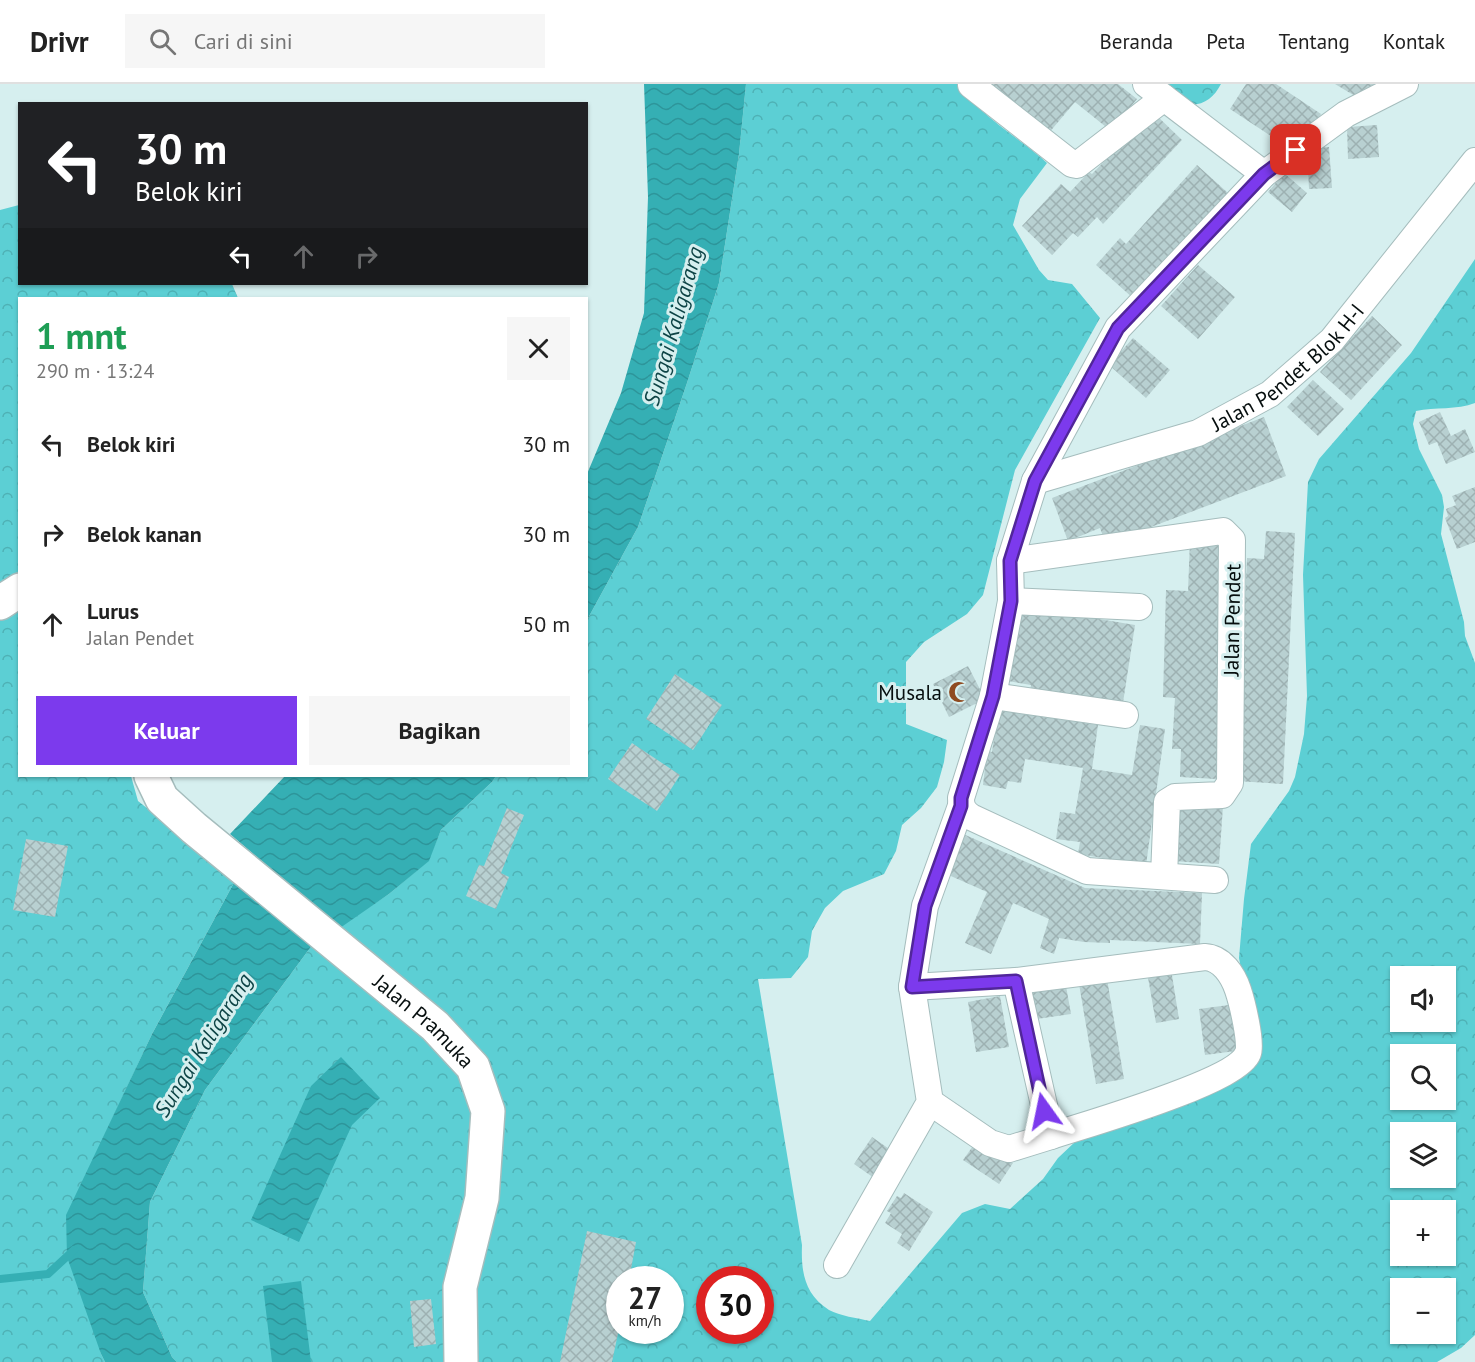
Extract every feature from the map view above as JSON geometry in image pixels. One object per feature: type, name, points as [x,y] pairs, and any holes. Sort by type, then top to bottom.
[{"type":"main road","points":[[0,603],[18,591]]},
{"type":"main road","name":"Jalan Pramuka","points":[[151,777],[162,799],[194,828],[435,1026],[474,1067],[488,1111],[482,1198],[460,1287],[461,1362]]},
{"type":"street","points":[[837,1265],[930,1102],[912,987],[925,906],[961,806],[961,798],[993,696],[1011,601],[1010,561],[1035,481],[1118,328],[1264,174],[1346,114],[1405,84]]},
{"type":"street","points":[[971,85],[1072,164],[1077,165],[1155,91],[1264,174]]},
{"type":"street","name":"Jalan Pendet Blok H-I","points":[[1035,481],[1198,433],[1269,394],[1332,340],[1475,161]]},
{"type":"street","name":"Jalan Pendet","points":[[1010,561],[1223,531],[1232,540],[1230,783],[1222,795],[1175,797],[1167,802],[1164,876]]},
{"type":"street","points":[[1011,601],[1139,608]]},
{"type":"street","points":[[993,696],[1125,715]]},
{"type":"street","points":[[961,806],[971,817],[1087,871],[1215,880]]},
{"type":"street","points":[[912,987],[1016,981],[1210,957],[1221,963],[1232,977],[1243,1005],[1249,1052],[1236,1067],[1179,1094],[1051,1136],[1009,1149],[990,1143],[930,1102]]},
{"type":"street","points":[[1016,981],[1051,1136]]},
{"type":"green space","points":[[746,84],[960,84],[974,104],[1047,163],[1020,199],[1013,225],[1039,270],[1048,280],[1072,284],[1100,318],[1015,470],[983,595],[967,614],[924,642],[906,662],[906,724],[947,740],[937,787],[921,808],[902,825],[896,851],[884,874],[843,891],[825,908],[812,931],[808,957],[791,978],[758,979],[806,1281],[814,1297],[829,1310],[870,1321],[962,1213],[985,1204],[1010,1209],[1043,1179],[1058,1158],[1076,1141],[1119,1115],[1258,1057],[1239,958],[1244,899],[1251,844],[1289,791],[1295,777],[1304,734],[1307,696],[1303,575],[1308,482],[1319,459],[1411,353],[1475,259],[1475,403],[1461,407],[1416,411],[1413,424],[1419,449],[1442,495],[1444,507],[1441,534],[1464,622],[1465,636],[1475,663],[1475,1335],[1461,1348],[1437,1362],[177,1362],[172,1357],[143,1292],[150,1202],[205,1090],[313,944],[389,894],[428,861],[441,830],[495,777],[588,777],[588,618],[638,527],[719,283],[739,154]]},
{"type":"green space","points":[[1161,84],[1221,84],[1209,99],[1191,105]]},
{"type":"green space","points":[[18,205],[18,285],[232,285],[238,297],[18,297],[18,572],[0,584],[0,210]]},
{"type":"green space","points":[[18,607],[18,777],[131,777],[138,801],[236,879],[152,1034],[71,1207],[101,1354],[105,1362],[0,1362],[0,619]]},
{"type":"water","name":"Sungai Kaligarang","points":[[644,84],[746,84],[739,154],[719,283],[638,527],[588,618],[588,472],[621,393],[644,313],[648,197]]},
{"type":"water","points":[[284,777],[495,777],[441,830],[429,861],[389,894],[340,928],[230,834]]},
{"type":"water","name":"Sungai Kaligarang","points":[[236,879],[313,944],[205,1090],[150,1202],[143,1292],[172,1357],[177,1362],[105,1362],[67,1257],[66,1215],[152,1034]]},
{"type":"water","points":[[341,1057],[380,1098],[352,1125],[299,1242],[251,1220],[311,1086]]},
{"type":"water","points":[[301,1281],[311,1362],[272,1362],[263,1286]]},
{"type":"building","points":[[988,84],[1118,84],[1137,99],[1111,131],[1075,102],[1048,134]]},
{"type":"building","points":[[1246,84],[1276,84],[1321,114],[1306,137],[1283,144],[1230,109]]},
{"type":"building","points":[[1335,84],[1385,84],[1355,96]]},
{"type":"building","points":[[1154,113],[1182,140],[1103,224],[1097,217],[1078,237],[1073,233],[1052,255],[1022,226],[1061,184],[1070,192],[1089,172],[1092,174]]},
{"type":"building","points":[[1377,125],[1379,157],[1348,159],[1347,127]]},
{"type":"building","points":[[1329,147],[1332,188],[1309,189],[1307,148]]},
{"type":"building","points":[[1197,165],[1228,193],[1134,299],[1096,265],[1120,238],[1126,244]]},
{"type":"building","points":[[1284,173],[1307,193],[1292,212],[1268,192]]},
{"type":"building","points":[[1198,265],[1235,297],[1198,339],[1161,306]]},
{"type":"building","points":[[1372,316],[1402,345],[1351,400],[1320,372]]},
{"type":"building","points":[[1133,338],[1170,370],[1146,398],[1109,365]]},
{"type":"building","points":[[1313,380],[1344,409],[1318,436],[1287,407]]},
{"type":"building","points":[[1440,412],[1451,436],[1465,429],[1475,452],[1446,464],[1437,442],[1429,445],[1419,422]]},
{"type":"building","points":[[1264,417],[1286,476],[1106,544],[1100,528],[1068,541],[1052,498]]},
{"type":"building","points":[[1475,487],[1475,542],[1457,549],[1445,518],[1448,516],[1446,509],[1456,505],[1452,496]]},
{"type":"building","points":[[1266,531],[1295,533],[1283,784],[1237,781],[1247,558],[1264,559]]},
{"type":"building","points":[[1190,540],[1225,542],[1216,779],[1180,777],[1181,749],[1172,749],[1175,698],[1163,697],[1166,590],[1188,591]]},
{"type":"building","points":[[1014,605],[1135,625],[1122,709],[1030,694],[1031,685],[1002,680]]},
{"type":"building","name":"Musala","points":[[968,666],[985,699],[949,717],[933,684]]},
{"type":"building","points":[[675,674],[722,705],[693,750],[646,719]]},
{"type":"building","points":[[998,710],[1098,725],[1092,769],[1132,775],[1140,725],[1165,729],[1146,865],[1078,854],[1080,842],[1056,839],[1060,812],[1075,814],[1083,768],[1025,759],[1021,783],[1008,781],[1006,789],[983,785],[987,751],[992,752]]},
{"type":"building","points":[[632,743],[680,775],[657,811],[608,779]]},
{"type":"building","points":[[1177,802],[1223,806],[1219,864],[1172,861]]},
{"type":"building","points":[[507,808],[524,815],[501,873],[509,877],[496,909],[466,896],[479,865],[484,866]]},
{"type":"building","points":[[961,833],[1085,888],[1202,893],[1200,944],[1110,940],[1110,943],[1084,942],[1059,938],[1054,954],[1040,948],[1049,919],[1013,903],[991,954],[965,943],[987,892],[944,873]]},
{"type":"building","points":[[26,839],[68,846],[55,917],[13,910]]},
{"type":"building","points":[[1171,969],[1179,1019],[1156,1023],[1147,972]]},
{"type":"building","points":[[1107,979],[1124,1079],[1096,1084],[1079,984]]},
{"type":"building","points":[[1066,986],[1071,1014],[1030,1020],[1025,992]]},
{"type":"building","points":[[1000,996],[1009,1047],[976,1052],[968,1002]]},
{"type":"building","points":[[1236,1004],[1243,1050],[1205,1055],[1199,1009]]},
{"type":"building","points":[[872,1137],[895,1153],[877,1180],[854,1164]]},
{"type":"building","points":[[978,1139],[1013,1163],[999,1184],[963,1160]]},
{"type":"building","points":[[904,1193],[933,1212],[909,1251],[897,1243],[902,1234],[885,1223],[891,1213],[887,1211],[897,1196],[901,1198]]},
{"type":"building","points":[[587,1231],[636,1242],[632,1266],[606,1266],[606,1344],[616,1344],[612,1362],[560,1362]]},
{"type":"building","points":[[431,1299],[436,1344],[414,1347],[410,1301]]},
{"type":"waterway","points":[[0,1279],[48,1274],[74,1250]]},
{"type":"place","name":"Musala","points":[[959,692]]},
{"type":"route","points":[[1044,1111],[1016,981],[912,987],[925,906],[961,806],[961,798],[993,696],[1011,601],[1010,561],[1035,481],[1118,328],[1264,174],[1296,150]]}]
